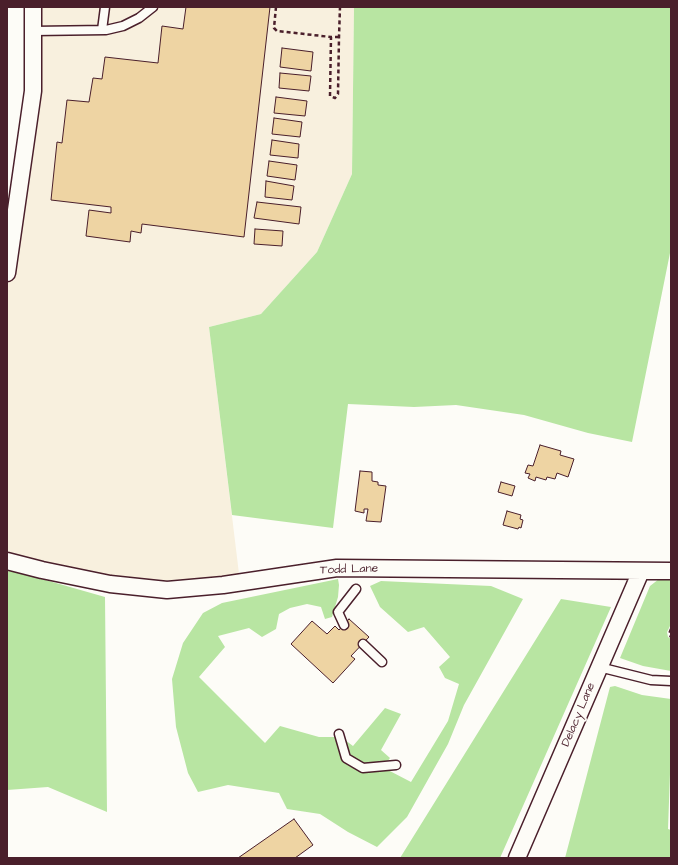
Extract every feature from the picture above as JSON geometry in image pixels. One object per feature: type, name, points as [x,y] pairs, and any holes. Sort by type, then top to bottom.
[{"type":"street","points":[[7,273],[33,91],[33,7]]},
{"type":"street","name":"Todd Lane","points":[[7,561],[110,584],[167,590],[223,585],[337,568],[671,571]]},
{"type":"street","name":"Delacy Lane","points":[[517,858],[641,571]]},
{"type":"lane","points":[[102,30],[105,7]]},
{"type":"lane","points":[[33,31],[102,30],[123,26],[139,18],[153,7]]},
{"type":"lane","points":[[344,625],[338,612],[356,589]]},
{"type":"lane","points":[[363,644],[382,662]]},
{"type":"lane","points":[[599,667],[651,680],[671,681]]},
{"type":"lane","points":[[339,734],[346,758],[363,768],[396,765]]},
{"type":"path","points":[[276,7],[274,28],[277,31],[339,37]]},
{"type":"path","points":[[331,37],[330,96],[335,98],[338,94],[340,7]]},
{"type":"path","points":[[671,629],[669,634],[671,637]]},
{"type":"shaded area","points":[[33,7],[354,7],[352,174],[317,252],[261,314],[209,327],[240,582],[167,590],[7,561],[7,273],[33,91]]},
{"type":"green space","points":[[354,7],[671,7],[671,248],[632,442],[588,433],[524,415],[456,405],[414,407],[348,404],[333,528],[232,515],[209,327],[261,314],[317,252],[352,174]]},
{"type":"green space","points":[[7,571],[21,573],[105,597],[107,812],[48,787],[7,790]]},
{"type":"green space","points":[[671,577],[671,624],[667,632],[668,637],[671,639],[671,671],[643,666],[620,658],[650,586],[659,579]]},
{"type":"green space","points":[[338,579],[338,597],[332,617],[325,619],[321,607],[307,604],[290,608],[279,614],[276,629],[262,637],[249,628],[218,636],[225,647],[199,677],[265,743],[280,726],[319,737],[341,737],[353,746],[385,708],[401,714],[381,750],[390,758],[382,769],[386,769],[411,782],[448,721],[459,684],[445,678],[439,667],[450,657],[424,627],[408,632],[380,607],[370,586],[381,581],[491,586],[523,599],[464,705],[448,744],[407,817],[377,847],[348,832],[320,814],[287,809],[279,793],[228,785],[198,792],[188,773],[176,727],[172,679],[183,643],[203,613],[222,603]]},
{"type":"green space","points":[[561,599],[611,607],[500,858],[400,858]]},
{"type":"green space","points":[[615,686],[642,695],[671,699],[668,829],[671,830],[671,858],[565,858],[610,687]]},
{"type":"building","points":[[186,7],[270,7],[244,237],[142,224],[141,233],[131,231],[130,242],[86,236],[89,210],[111,213],[111,207],[51,200],[57,142],[62,143],[67,100],[89,102],[93,78],[102,79],[105,57],[158,63],[162,26],[183,29]]},
{"type":"building","points":[[282,48],[313,52],[311,71],[280,67]]},
{"type":"building","points":[[280,73],[311,76],[309,91],[279,88]]},
{"type":"building","points":[[276,97],[307,101],[305,116],[274,113]]},
{"type":"building","points":[[274,118],[302,122],[300,137],[272,134]]},
{"type":"building","points":[[272,140],[299,144],[298,158],[270,155]]},
{"type":"building","points":[[269,161],[297,165],[295,180],[267,176]]},
{"type":"building","points":[[266,181],[294,186],[292,200],[265,197]]},
{"type":"building","points":[[257,202],[301,207],[299,224],[254,218]]},
{"type":"building","points":[[255,229],[283,231],[282,246],[254,244]]},
{"type":"building","points":[[540,445],[561,451],[560,455],[574,459],[568,477],[557,473],[555,479],[547,477],[546,480],[536,477],[535,481],[528,478],[530,474],[525,473],[528,465],[533,466]]},
{"type":"building","points":[[360,471],[372,472],[372,481],[378,482],[378,485],[386,486],[381,522],[366,521],[368,509],[364,509],[364,513],[355,511]]},
{"type":"building","points":[[501,482],[515,486],[512,496],[498,492]]},
{"type":"building","points":[[507,511],[521,515],[520,519],[523,520],[521,528],[519,527],[518,529],[503,525]]},
{"type":"building","points":[[349,619],[369,637],[351,656],[355,659],[333,683],[291,644],[312,621],[327,634],[335,626],[339,630]]},
{"type":"building","points":[[294,819],[313,845],[295,858],[238,858]]}]
